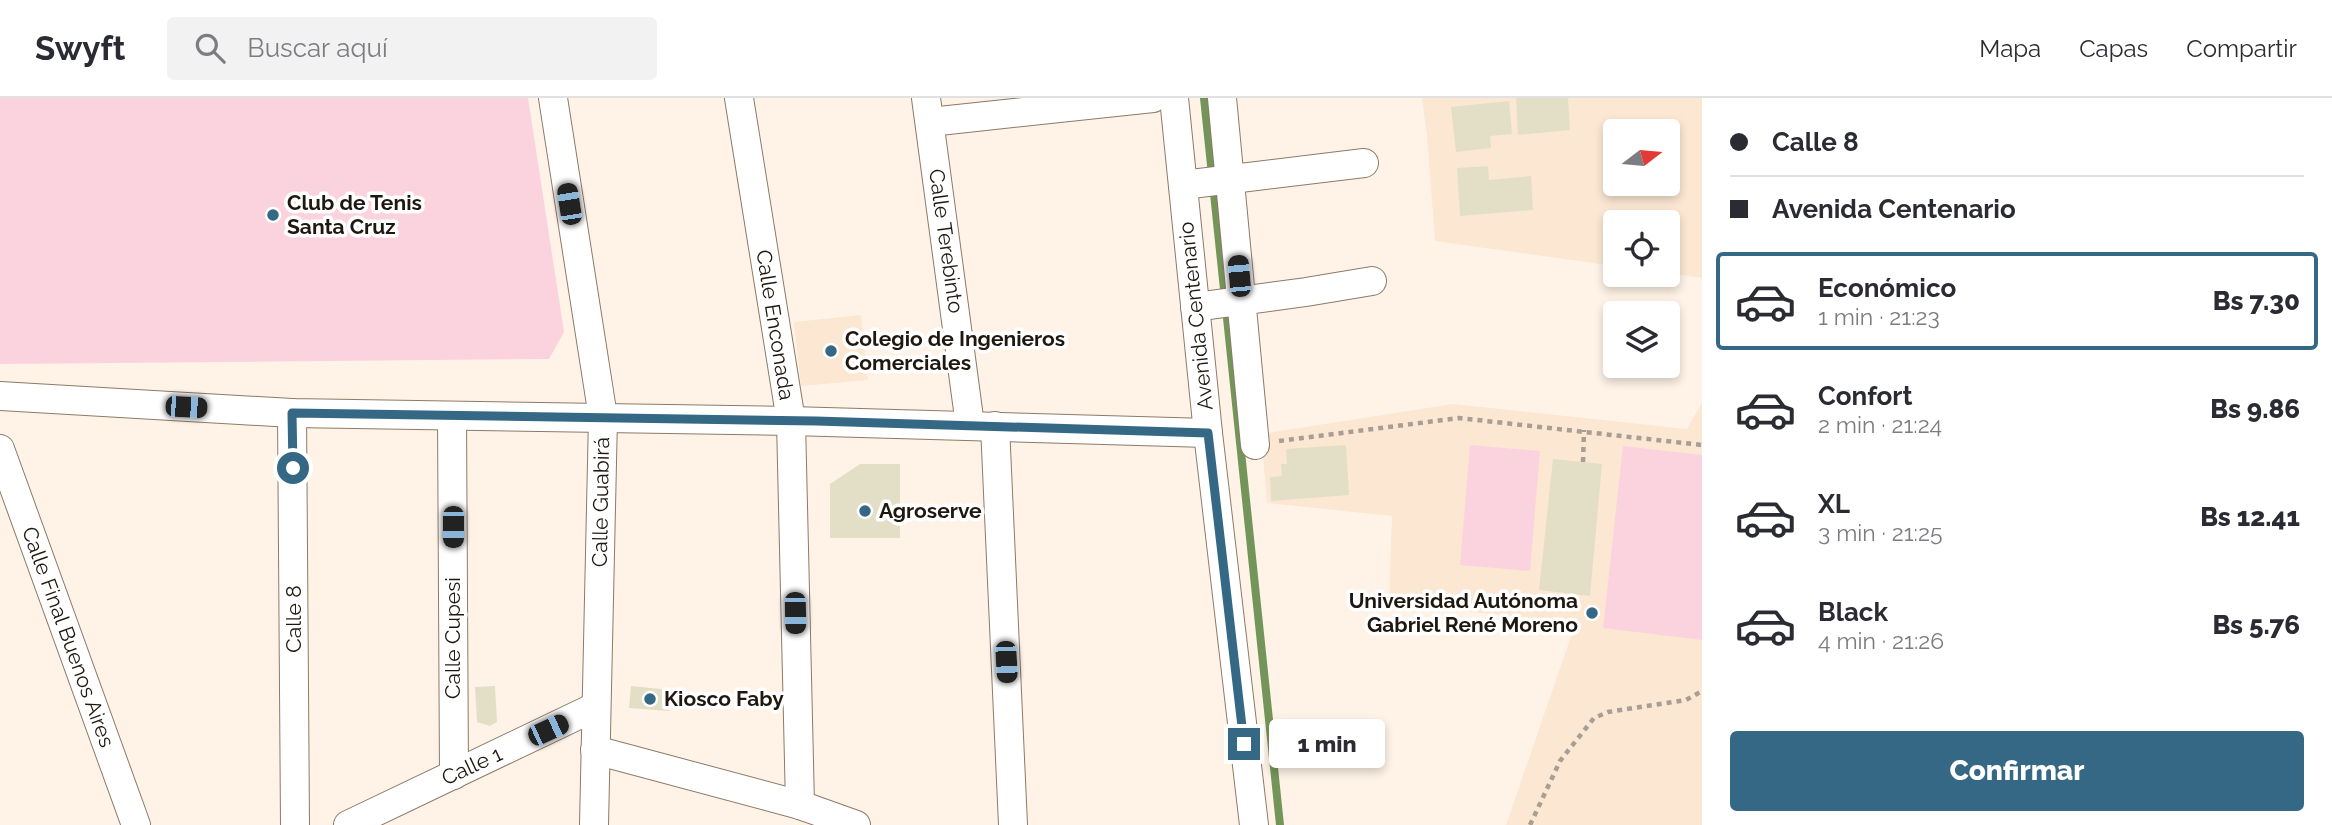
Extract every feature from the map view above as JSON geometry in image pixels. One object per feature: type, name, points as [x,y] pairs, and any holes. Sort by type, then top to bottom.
[{"type":"street","name":"Calle Guabirá","points":[[553,98],[603,417],[594,825]]},
{"type":"street","name":"Calle Enconada","points":[[739,98],[790,421],[800,805]]},
{"type":"street","points":[[928,110],[1153,98]]},
{"type":"street","name":"Avenida Centenario","points":[[1174,98],[1209,182],[1220,303],[1208,433],[1254,825]]},
{"type":"street","points":[[1222,98],[1209,182],[1220,303],[1265,443]]},
{"type":"street","name":"Calle Terebinto","points":[[928,110],[982,425],[1013,825]]},
{"type":"street","points":[[1209,182],[1364,163]]},
{"type":"street","points":[[1220,303],[1372,281]]},
{"type":"street","points":[[0,397],[292,413],[982,425],[1208,433]]},
{"type":"street","name":"Calle 8","points":[[292,413],[295,825]]},
{"type":"street","name":"Calle Cupesi","points":[[452,416],[454,775]]},
{"type":"street","name":"Calle Final Buenos Aires","points":[[0,449],[136,825]]},
{"type":"street","name":"Calle 1","points":[[348,825],[595,707]]},
{"type":"street","points":[[595,750],[800,805],[856,825]]},
{"type":"path","points":[[1265,443],[1459,418],[1584,430],[1702,446]]},
{"type":"path","points":[[1583,462],[1584,430]]},
{"type":"path","points":[[1530,825],[1560,761],[1594,718],[1608,712],[1686,700],[1702,691]]},
{"type":"shaded area","name":"Club de Tenis Santa Cruz","points":[[0,98],[528,98],[564,332],[549,359],[0,364]]},
{"type":"shaded area","points":[[1422,98],[1702,98],[1702,278],[1680,275],[1680,210],[1603,210],[1603,264],[1435,241]]},
{"type":"shaded area","name":"Colegio de Ingenieros Comerciales","points":[[861,315],[868,380],[801,386],[794,322]]},
{"type":"shaded area","name":"Universidad Autónoma Gabriel René Moreno","points":[[1702,402],[1702,825],[1506,825],[1576,622],[1389,604],[1392,516],[1267,503],[1261,434],[1453,404],[1687,429]]},
{"type":"shaded area","points":[[1470,445],[1540,451],[1530,571],[1460,565]]},
{"type":"shaded area","points":[[1623,446],[1702,455],[1702,640],[1603,628]]},
{"type":"building","points":[[1516,98],[1568,98],[1570,130],[1518,135]]},
{"type":"building","points":[[1509,101],[1512,134],[1490,136],[1491,148],[1456,152],[1451,107]]},
{"type":"building","points":[[1488,166],[1489,180],[1531,176],[1533,210],[1460,216],[1457,168]]},
{"type":"building","points":[[1346,445],[1349,495],[1271,501],[1270,477],[1282,476],[1281,464],[1287,464],[1286,449]]},
{"type":"building","points":[[1553,459],[1602,464],[1590,596],[1539,590]]},
{"type":"building","name":"Agroserve","points":[[860,464],[900,464],[900,538],[830,538],[830,484]]},
{"type":"building","points":[[495,686],[497,722],[490,726],[477,722],[475,687]]},
{"type":"building","name":"Kiosco Faby","points":[[631,686],[671,690],[669,711],[629,708]]},
{"type":"waterway","points":[[1204,98],[1280,825]]},
{"type":"place","name":"Club de Tenis Santa Cruz","points":[[273,215]]},
{"type":"place","name":"Colegio de Ingenieros Comerciales","points":[[831,351]]},
{"type":"place","name":"Agroserve","points":[[865,511]]},
{"type":"place","name":"Universidad Autónoma Gabriel René Moreno","points":[[1592,613]]},
{"type":"place","name":"Kiosco Faby","points":[[650,699]]},
{"type":"route","points":[[293,468],[292,413],[816,421],[1208,433],[1244,744]]}]
